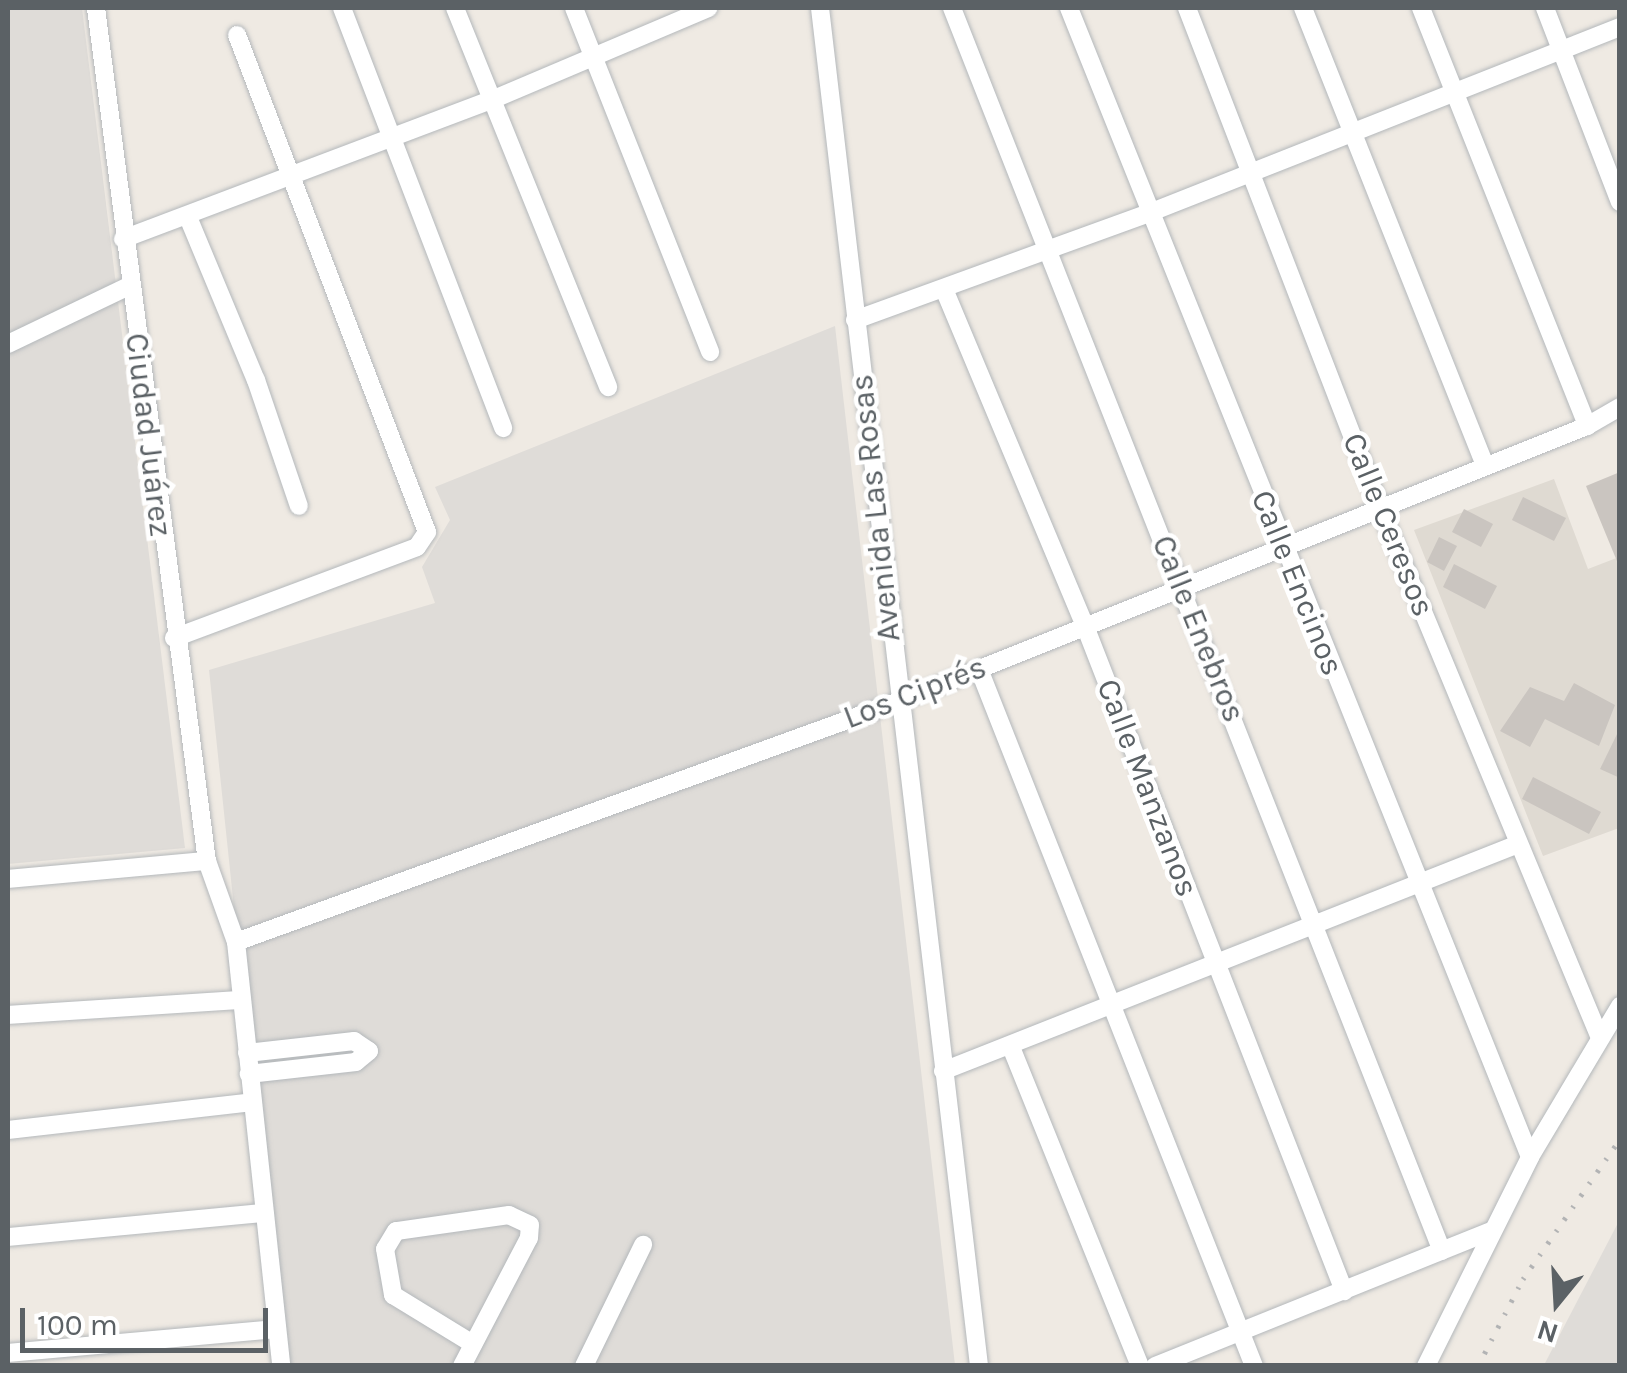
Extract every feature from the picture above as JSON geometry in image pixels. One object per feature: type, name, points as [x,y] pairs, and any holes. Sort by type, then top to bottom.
[{"type":"street","name":"Ciudad Juárez","points":[[96,8],[174,638],[208,861],[236,942],[280,1366]]},
{"type":"street","points":[[342,8],[503,428]]},
{"type":"street","points":[[455,8],[608,387]]},
{"type":"street","points":[[574,8],[710,352]]},
{"type":"street","name":"Avenida Las Rosas","points":[[820,8],[898,702],[979,1366]]},
{"type":"street","name":"Calle Enebros","points":[[952,8],[1318,928],[1442,1251]]},
{"type":"street","name":"Calle Encinos","points":[[1069,8],[1416,887],[1530,1157]]},
{"type":"street","name":"Calle Ceresos","points":[[1187,8],[1380,508],[1516,845],[1600,1038]]},
{"type":"street","points":[[1303,8],[1485,466]]},
{"type":"street","points":[[1421,8],[1587,426]]},
{"type":"street","points":[[1544,8],[1620,202]]},
{"type":"street","points":[[123,239],[494,99],[595,58],[698,9]]},
{"type":"street","points":[[855,320],[1048,252],[1620,27]]},
{"type":"street","points":[[174,638],[417,547],[426,538],[424,517],[238,35]]},
{"type":"street","points":[[188,217],[256,380],[299,506]]},
{"type":"street","points":[[8,344],[129,286]]},
{"type":"street","name":"Calle Manzanos","points":[[944,289],[1085,626],[1344,1291]]},
{"type":"street","name":"Los Ciprés","points":[[236,942],[898,702],[1587,426],[1620,407]]},
{"type":"street","points":[[978,669],[1254,1366]]},
{"type":"street","points":[[943,1071],[1318,928],[1516,845]]},
{"type":"street","points":[[8,879],[208,861]]},
{"type":"street","points":[[8,1015],[242,1000]]},
{"type":"street","points":[[1426,1366],[1530,1157],[1620,1006]]},
{"type":"street","points":[[247,1052],[354,1041],[370,1051],[356,1062],[249,1074]]},
{"type":"street","points":[[1012,1047],[1140,1366]]},
{"type":"street","points":[[8,1130],[252,1102]]},
{"type":"street","points":[[8,1237],[264,1213]]},
{"type":"street","points":[[462,1366],[529,1238],[527,1221],[509,1215],[396,1231],[385,1249],[393,1295],[473,1344]]},
{"type":"street","points":[[1155,1366],[1491,1231]]},
{"type":"street","points":[[584,1366],[644,1245]]},
{"type":"street","points":[[8,1353],[276,1329]]},
{"type":"shaded area","points":[[8,8],[82,8],[185,848],[8,864]]},
{"type":"shaded area","points":[[835,326],[955,1365],[282,1365],[209,670],[435,603],[422,567],[450,520],[435,487]]},
{"type":"shaded area","points":[[1554,479],[1588,569],[1619,557],[1619,828],[1543,856],[1414,530]]},
{"type":"shaded area","points":[[1619,1221],[1619,1365],[1544,1365]]},
{"type":"building","points":[[1620,472],[1620,566],[1619,566],[1586,486]]},
{"type":"building","points":[[1523,497],[1566,518],[1554,541],[1512,520]]},
{"type":"building","points":[[1464,509],[1493,524],[1481,547],[1452,532]]},
{"type":"building","points":[[1439,537],[1457,546],[1444,571],[1427,562]]},
{"type":"building","points":[[1454,564],[1497,586],[1485,609],[1443,587]]},
{"type":"building","points":[[1574,683],[1615,705],[1599,746],[1545,719],[1530,747],[1500,731],[1530,687],[1564,701]]},
{"type":"building","points":[[1620,728],[1620,778],[1600,769]]},
{"type":"building","points":[[1533,777],[1601,812],[1589,834],[1522,799]]},
{"type":"railway","points":[[1478,1366],[1523,1279],[1620,1139]]}]
